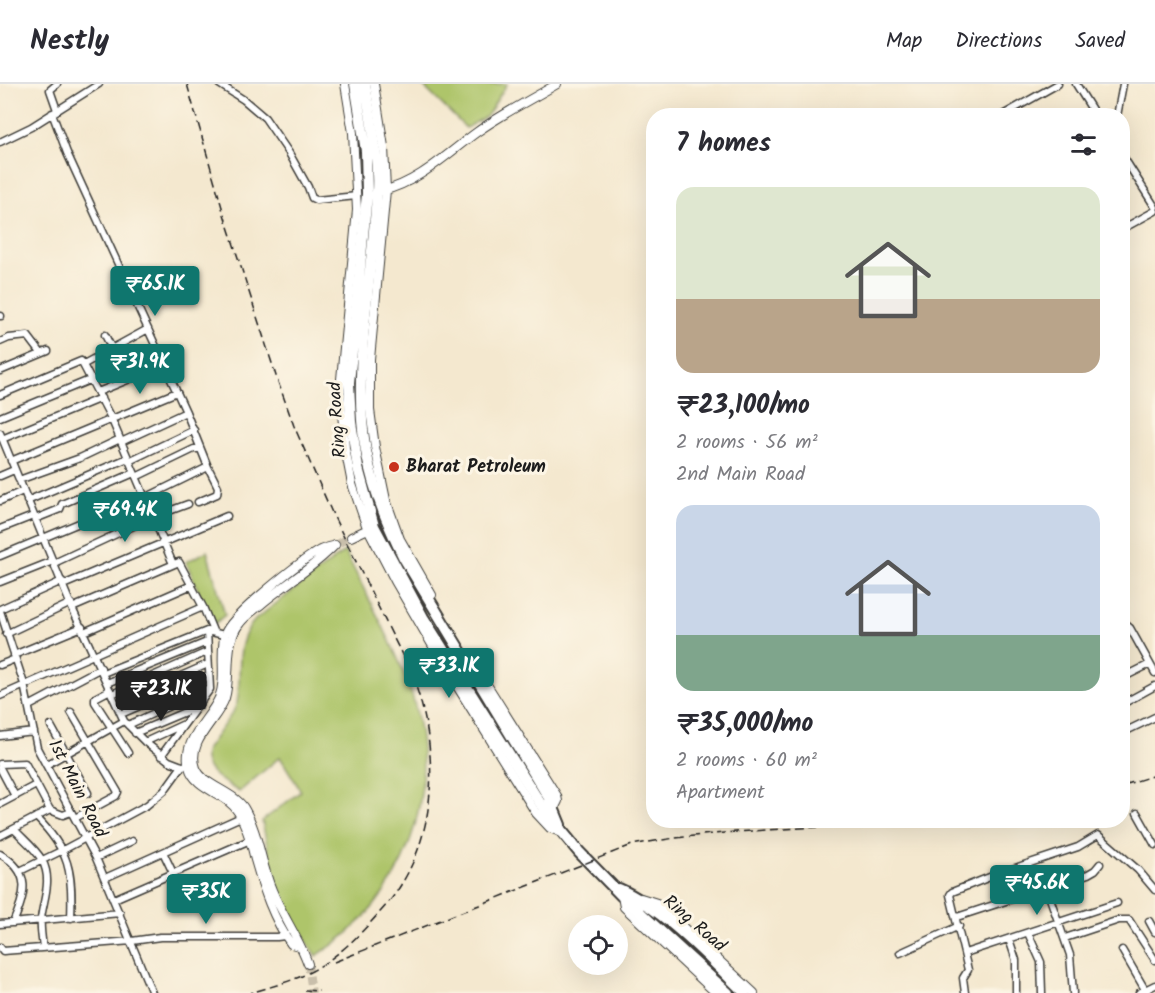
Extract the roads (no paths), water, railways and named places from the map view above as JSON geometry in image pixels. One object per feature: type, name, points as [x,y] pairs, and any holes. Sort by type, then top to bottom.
[{"type":"highway","name":"Ring Road","points":[[355,84],[372,193],[349,383],[351,422],[371,528],[424,619],[546,811],[579,852],[728,993]]},
{"type":"highway","name":"Ring Road","points":[[365,84],[375,139],[361,382],[366,450],[375,486],[386,520],[404,558],[554,809],[566,837]]},
{"type":"highway","name":"Ring Road","points":[[619,891],[637,897],[681,932],[745,993]]},
{"type":"street","points":[[57,84],[50,90],[67,153],[186,412],[219,491],[198,502]]},
{"type":"street","points":[[0,142],[31,127],[99,84]]},
{"type":"street","points":[[219,84],[244,100],[265,118],[289,153],[312,198],[316,200],[372,193],[435,164],[498,118],[557,84]]},
{"type":"street","points":[[345,84],[353,133],[372,193]]},
{"type":"street","points":[[372,193],[384,147],[374,84]]},
{"type":"street","points":[[1015,108],[1058,84]]},
{"type":"street","points":[[1076,84],[1091,108]]},
{"type":"street","points":[[1118,108],[1122,84]]},
{"type":"street","points":[[1130,168],[1155,209],[1130,224]]},
{"type":"street","points":[[0,395],[112,349],[148,329]]},
{"type":"street","points":[[105,335],[112,349]]},
{"type":"street","points":[[0,342],[9,338],[28,336],[45,352],[0,371]]},
{"type":"street","points":[[81,362],[112,420],[173,564]]},
{"type":"street","points":[[164,365],[100,395],[1,436],[3,448],[11,461],[72,605],[126,723],[161,756],[188,765],[202,777],[230,794],[243,807],[258,843],[270,887],[308,964]]},
{"type":"street","points":[[0,417],[92,379]]},
{"type":"street","points":[[11,461],[177,392]]},
{"type":"street","points":[[19,480],[80,458],[186,412]]},
{"type":"street","points":[[27,501],[129,460],[194,430]]},
{"type":"street","points":[[0,529],[60,509],[62,504],[194,449],[200,449]]},
{"type":"street","points":[[0,556],[145,497],[208,467]]},
{"type":"street","points":[[0,476],[14,470]]},
{"type":"street","points":[[0,501],[23,491]]},
{"type":"street","points":[[0,582],[54,562],[153,517],[188,504]]},
{"type":"street","points":[[0,611],[226,516]]},
{"type":"street","points":[[351,537],[371,528]]},
{"type":"street","points":[[20,871],[147,805],[164,791],[188,765],[195,756],[198,743],[224,701],[230,645],[236,629],[253,611],[325,556],[337,544],[321,550],[247,607],[234,620],[224,635],[221,692],[195,736],[188,754],[188,765],[196,780],[233,805],[241,817],[267,896],[285,936],[291,944],[299,946]]},
{"type":"street","points":[[0,640],[72,605],[179,562],[203,607],[210,631],[207,652],[210,688],[161,756]]},
{"type":"street","points":[[0,665],[14,657],[192,585]]},
{"type":"street","points":[[0,696],[203,607]]},
{"type":"street","name":"1st Main Road","points":[[0,611],[24,684],[37,748],[96,858],[152,993]]},
{"type":"street","points":[[1130,630],[1155,674]]},
{"type":"street","points":[[29,706],[102,670],[210,631],[224,635]]},
{"type":"street","points":[[107,683],[207,642]]},
{"type":"street","points":[[128,753],[94,699],[207,652]]},
{"type":"street","points":[[117,704],[208,664]]},
{"type":"street","points":[[1130,674],[1150,664]]},
{"type":"street","points":[[121,714],[209,676]]},
{"type":"street","points":[[1130,700],[1155,686]]},
{"type":"street","points":[[46,765],[112,728],[210,688]]},
{"type":"street","points":[[135,733],[199,705]]},
{"type":"street","points":[[15,795],[0,766],[25,763],[50,810],[63,815],[73,815],[118,794],[71,712]]},
{"type":"street","points":[[1130,729],[1155,717]]},
{"type":"street","points":[[145,742],[187,722]]},
{"type":"street","points":[[51,726],[88,793]]},
{"type":"street","points":[[0,736],[34,732]]},
{"type":"street","points":[[0,804],[36,784]]},
{"type":"street","points":[[0,836],[50,810]]},
{"type":"street","points":[[1137,813],[1155,845]]},
{"type":"street","points":[[105,878],[241,817]]},
{"type":"street","points":[[36,818],[63,850],[71,878],[71,918]]},
{"type":"street","points":[[14,829],[42,861],[46,873],[46,900],[40,921],[43,947]]},
{"type":"street","points":[[965,993],[963,978],[968,970],[950,895],[952,892],[1078,847],[1098,836],[1138,870],[1155,890]]},
{"type":"street","points":[[114,899],[250,840]]},
{"type":"street","points":[[96,858],[132,841]]},
{"type":"street","points":[[163,852],[173,873]]},
{"type":"street","points":[[0,854],[10,859],[20,871],[26,889],[13,923]]},
{"type":"street","points":[[957,917],[1088,874],[1100,864]]},
{"type":"street","points":[[1015,870],[1022,894]]},
{"type":"street","points":[[1046,887],[1070,955],[1073,993]]},
{"type":"street","points":[[619,891],[624,907],[716,993]]},
{"type":"street","points":[[637,897],[657,903],[754,993]]},
{"type":"street","points":[[965,953],[1117,903]]},
{"type":"street","points":[[0,924],[120,914]]},
{"type":"street","points":[[1065,938],[1119,920],[1129,920],[1155,960]]},
{"type":"street","points":[[1149,921],[1155,932]]},
{"type":"street","points":[[900,953],[959,926]]},
{"type":"street","points":[[1028,933],[1041,962],[1042,993]]},
{"type":"street","points":[[0,947],[3,951],[160,937],[285,936]]},
{"type":"street","points":[[1009,939],[1016,960],[1016,993]]},
{"type":"street","points":[[1122,950],[1144,992],[1155,986]]},
{"type":"tunnel","points":[[339,543],[351,537]]},
{"type":"tunnel","points":[[308,964],[312,993]]},
{"type":"railway","points":[[187,84],[223,211],[294,426],[333,515],[411,673],[420,699],[430,754],[428,810],[422,837],[399,888],[355,938],[321,966],[296,979],[250,993]]},
{"type":"railway","points":[[1130,783],[1155,775]]},
{"type":"railway","points":[[334,962],[632,845],[703,835],[803,828]]},
{"type":"railway","points":[[305,990],[319,991]]},
{"type":"place","name":"Bharat Petroleum","points":[[394,467]]}]
